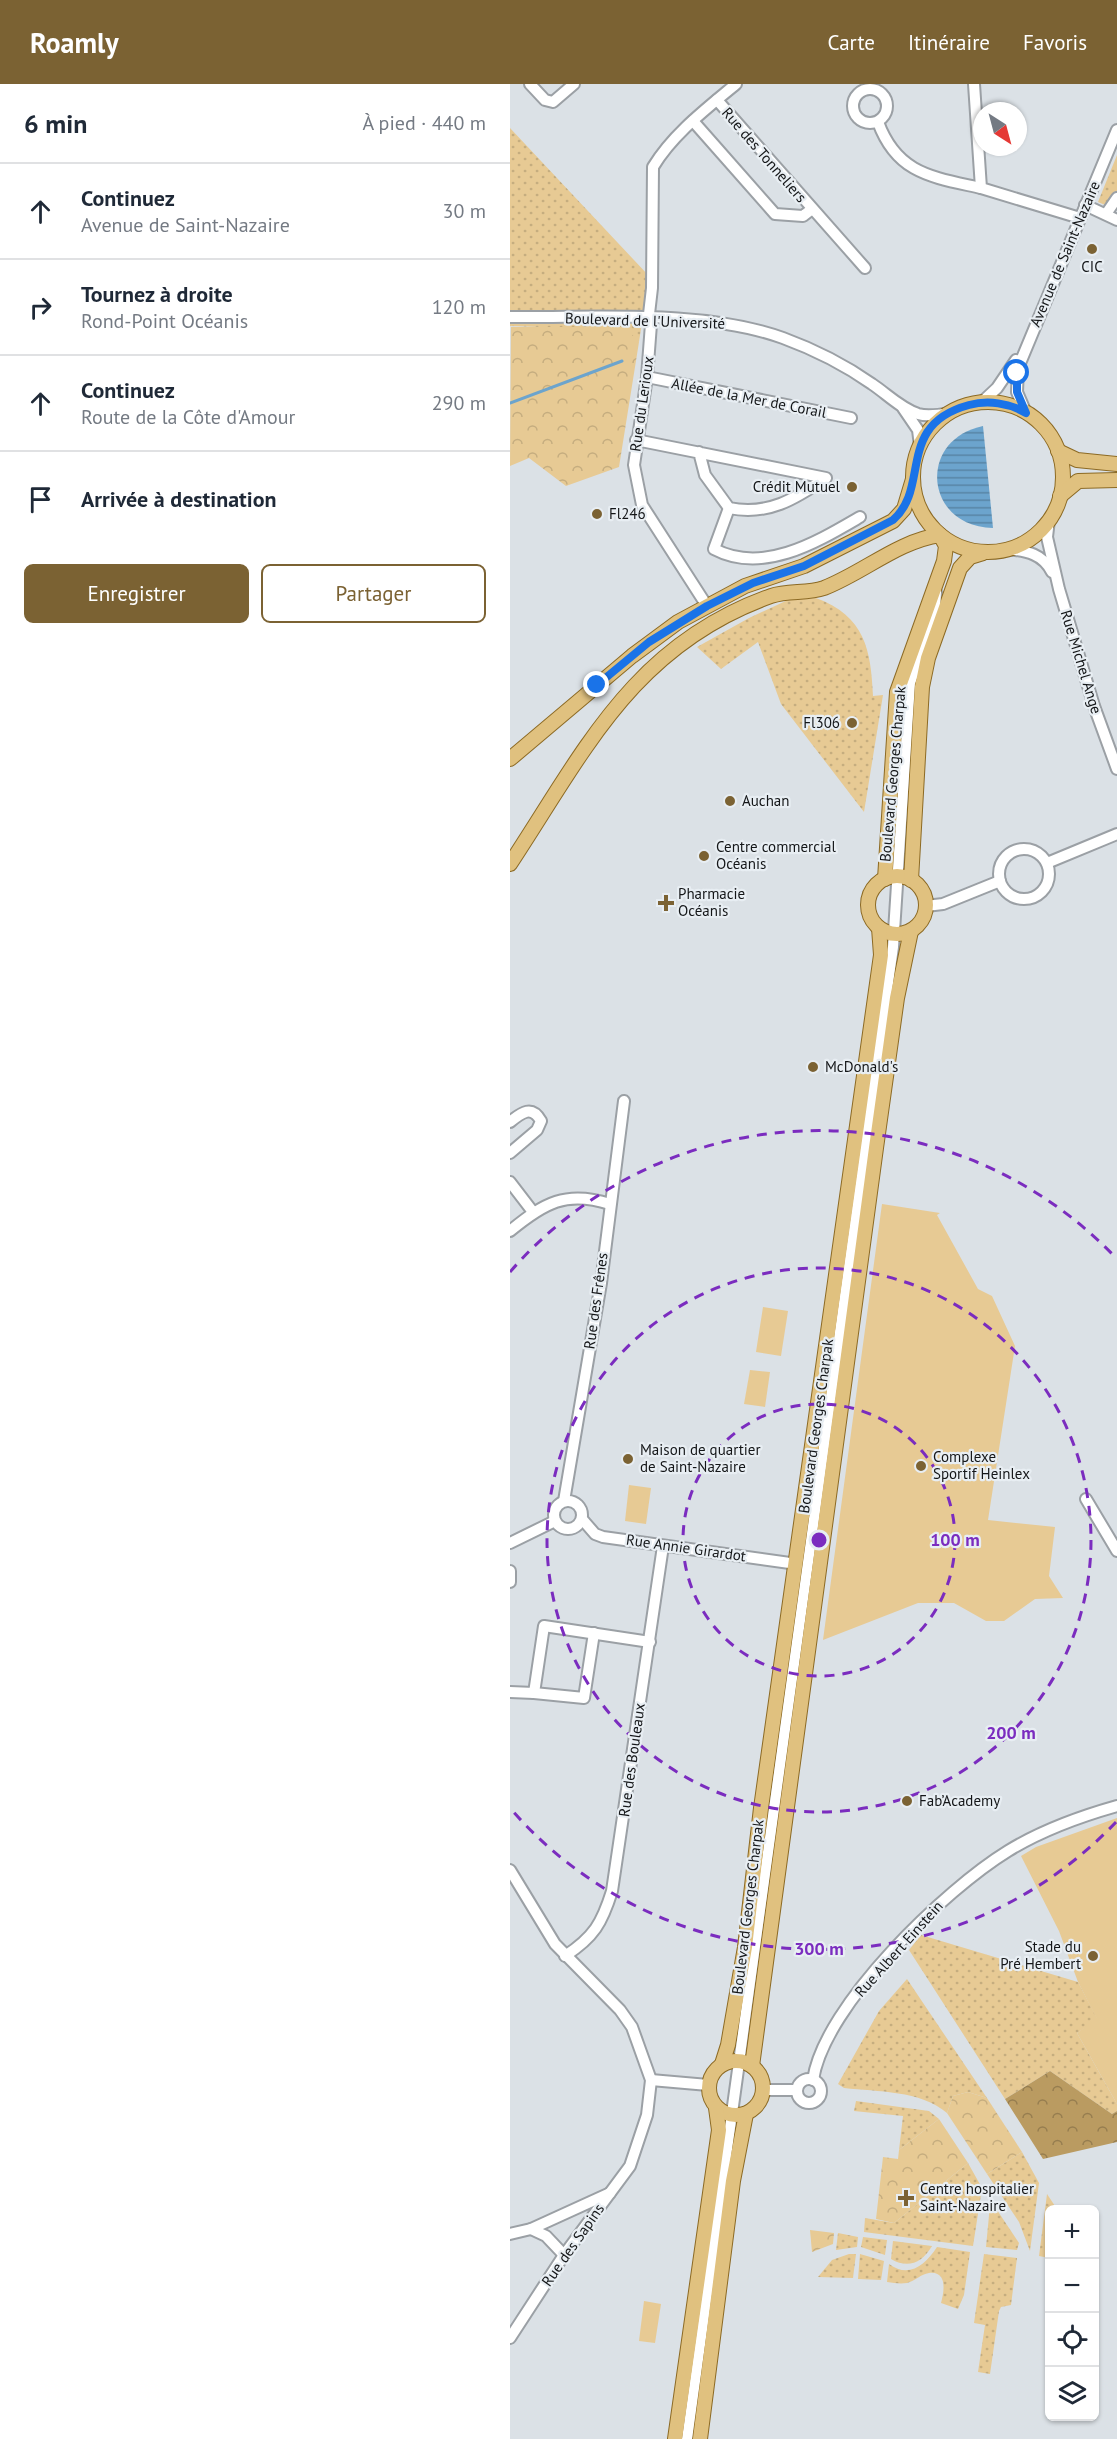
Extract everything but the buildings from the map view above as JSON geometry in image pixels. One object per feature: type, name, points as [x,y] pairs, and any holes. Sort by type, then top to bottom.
[{"type":"main road","points":[[510,759],[649,642],[707,606],[753,583],[804,566],[886,525],[904,509],[920,446],[930,430],[949,413],[981,403],[1007,405],[1026,413],[1045,429],[1058,451],[1063,476],[1060,496],[1049,520],[1032,538],[1008,549],[988,552],[963,548],[940,535],[920,509],[913,479]]},
{"type":"main road","points":[[1058,451],[1077,460],[1117,464]]},
{"type":"main road","points":[[1060,496],[1078,481],[1117,480]]},
{"type":"main road","points":[[510,864],[602,721],[625,694],[667,656],[706,628],[772,595],[824,588],[918,541],[940,535]]},
{"type":"main road","name":"Boulevard Georges Charpak","points":[[899,878],[886,862],[897,692],[918,628],[937,585],[946,546],[940,535]]},
{"type":"main road","name":"Boulevard Georges Charpak","points":[[708,2085],[710,2077],[722,2064],[728,2045],[746,1947],[761,1808],[881,955],[879,928],[871,917],[868,903],[873,889],[899,878],[913,861],[922,687],[928,658],[964,563],[970,557],[988,552]]},
{"type":"main road","points":[[899,878],[922,891],[926,906]]},
{"type":"main road","name":"Boulevard Georges Charpak","points":[[744,2060],[897,999],[911,931],[922,921],[926,906]]},
{"type":"main road","points":[[879,928],[895,934],[911,931]]},
{"type":"main road","points":[[716,2108],[738,2115],[758,2105],[763,2090],[759,2072],[744,2060],[722,2064]]},
{"type":"main road","points":[[675,2439],[719,2130],[716,2108],[709,2094],[708,2085]]},
{"type":"main road","name":"Boulevard Georges Charpak","points":[[700,2439],[733,2181],[738,2115]]},
{"type":"street","points":[[530,84],[545,100],[553,102],[574,84]]},
{"type":"street","name":"Rue du Lerioux","points":[[707,606],[642,505],[634,465],[647,377],[653,167],[663,151],[693,121],[736,84]]},
{"type":"street","points":[[974,84],[981,188]]},
{"type":"street","name":"Rue des Tonneliers","points":[[717,100],[865,268]]},
{"type":"street","name":"Rue des Tonneliers","points":[[693,121],[776,214],[803,216],[812,209]]},
{"type":"street","points":[[878,122],[884,139],[896,156],[913,170],[1080,218]]},
{"type":"street","name":"Avenue de Saint-Nazaire","points":[[1026,413],[1019,399],[1016,378],[1026,345],[1117,130]]},
{"type":"street","points":[[1106,214],[1117,198]]},
{"type":"street","points":[[1085,205],[1117,220]]},
{"type":"street","name":"Boulevard de l'Université","points":[[510,317],[650,319],[737,325],[782,337],[850,370],[903,407],[922,415],[949,413]]},
{"type":"street","name":"Avenue de Saint-Nazaire","points":[[981,403],[997,388],[1026,345]]},
{"type":"street","name":"Allée de la Mer de Corail","points":[[647,377],[851,418]]},
{"type":"street","name":"Boulevard de l'Université","points":[[903,407],[918,430],[920,446]]},
{"type":"street","points":[[636,440],[699,452],[826,478],[793,499],[766,510],[744,511],[729,508],[705,475],[699,452]]},
{"type":"street","points":[[729,508],[714,549],[747,558],[775,556],[808,546],[860,517]]},
{"type":"street","name":"Rue Michel Ange","points":[[1049,520],[1047,537],[1059,589],[1094,706],[1117,769]]},
{"type":"street","name":"Rue Michel Ange","points":[[1008,549],[1029,552],[1044,561],[1059,589]]},
{"type":"street","points":[[744,2060],[895,934],[910,683],[935,612],[937,585]]},
{"type":"street","points":[[935,612],[950,596]]},
{"type":"street","points":[[1047,864],[1117,834]]},
{"type":"street","points":[[1023,849],[1037,853],[1047,864],[1047,884],[1037,895],[1030,898],[1015,897],[1008,893],[1000,881],[1000,866],[1004,859],[1016,850],[1023,849]]},
{"type":"street","points":[[926,906],[943,904],[1000,881]]},
{"type":"street","name":"Rue des Frênes","points":[[564,1501],[599,1292],[624,1101]]},
{"type":"street","points":[[510,1122],[522,1112],[530,1110],[537,1114],[541,1121],[537,1130],[510,1153]]},
{"type":"street","points":[[510,1182],[533,1212]]},
{"type":"street","points":[[510,1231],[533,1212],[565,1197],[596,1200],[610,1204]]},
{"type":"street","points":[[1086,1499],[1117,1551]]},
{"type":"street","points":[[564,1501],[573,1501],[580,1506],[582,1519],[578,1525],[569,1529],[555,1521],[555,1510],[564,1501]]},
{"type":"street","name":"Rue Annie Girardot","points":[[582,1519],[595,1534],[600,1536],[797,1564]]},
{"type":"street","points":[[510,1543],[555,1521]]},
{"type":"street","name":"Rue des Bouleaux","points":[[565,1956],[588,1938],[603,1919],[612,1891],[663,1546]]},
{"type":"street","points":[[510,1571],[510,1582]]},
{"type":"street","points":[[534,1693],[544,1626],[650,1642]]},
{"type":"street","points":[[510,1692],[584,1698],[594,1633]]},
{"type":"street","name":"Rue Albert Einstein","points":[[813,2079],[829,2037],[851,2003],[866,1983],[937,1905],[985,1866],[1026,1840],[1053,1827],[1117,1806]]},
{"type":"street","points":[[510,1870],[534,1913],[565,1956],[620,2010],[633,2027],[651,2080],[708,2085]]},
{"type":"street","name":"Boulevard Georges Charpak","points":[[687,2439],[738,2115],[744,2060]]},
{"type":"street","points":[[813,2079],[821,2088],[821,2096],[816,2102],[809,2104],[801,2101],[797,2090],[803,2081],[813,2079]]},
{"type":"street","name":"Rue des Sapins","points":[[510,2338],[564,2255],[630,2166],[647,2115],[651,2080]]},
{"type":"street","points":[[763,2090],[797,2090]]},
{"type":"street","points":[[510,2234],[531,2229],[610,2192]]},
{"type":"street","points":[[583,2205],[594,2214]]},
{"type":"street","points":[[531,2229],[546,2236],[564,2255]]},
{"type":"green space","points":[[510,128],[649,276],[639,342],[601,329],[510,326]]},
{"type":"green space","points":[[1117,155],[1117,210],[1098,202]]},
{"type":"green space","points":[[511,327],[625,327],[639,342],[619,467],[566,486],[529,458],[510,466]]},
{"type":"green space","points":[[816,598],[845,614],[855,625],[867,650],[873,696],[883,695],[864,812],[781,704],[758,642],[721,669],[697,647],[749,618],[790,599]]},
{"type":"green space","name":"Complexe Sportif Heinlex","points":[[882,1204],[940,1213],[937,1215],[978,1289],[992,1296],[1015,1346],[988,1520],[1055,1527],[1049,1576],[1063,1598],[1035,1599],[1004,1621],[986,1621],[954,1603],[918,1603],[823,1640]]},
{"type":"green space","points":[[763,1307],[788,1311],[781,1356],[756,1352]]},
{"type":"green space","points":[[750,1370],[770,1372],[765,1407],[744,1404]]},
{"type":"green space","points":[[629,1485],[651,1488],[646,1524],[625,1521]]},
{"type":"green space","name":"Stade du Pré Hembert","points":[[1117,1818],[1117,2104],[1077,2033],[1097,2019],[1078,1982],[1059,1931],[1021,1856],[1036,1847]]},
{"type":"green space","points":[[921,1935],[1078,1982],[1098,2020],[1077,2033],[1117,2104],[1117,2111],[1112,2114],[1050,2071],[1005,2099],[909,1950]]},
{"type":"green space","points":[[907,1979],[987,2098],[968,2092],[953,2096],[947,2113],[936,2105],[912,2096],[844,2088],[838,2084],[879,2011]]},
{"type":"green space","points":[[1050,2071],[1112,2114],[1117,2111],[1117,2142],[1043,2159],[1005,2099]]},
{"type":"green space","points":[[968,2092],[987,2098],[1022,2152],[987,2174],[947,2113],[953,2096]]},
{"type":"green space","points":[[856,2101],[929,2111],[939,2119],[899,2150],[903,2116],[854,2111]]},
{"type":"green space","points":[[939,2119],[968,2163],[894,2223],[876,2219],[883,2157],[898,2159],[899,2150]]},
{"type":"green space","points":[[1022,2152],[1039,2183],[1030,2251],[1019,2222],[987,2174]]},
{"type":"green space","points":[[968,2163],[982,2188],[973,2246],[864,2232],[865,2218],[894,2223]]},
{"type":"green space","points":[[1047,2194],[1054,2205],[1046,2205]]},
{"type":"green space","points":[[990,2205],[995,2207],[1019,2243],[1017,2250],[986,2247]]},
{"type":"green space","points":[[1045,2210],[1045,2257],[1039,2256]]},
{"type":"green space","points":[[810,2230],[834,2233],[833,2244],[812,2252]]},
{"type":"green space","points":[[838,2233],[858,2237],[857,2247],[836,2250]]},
{"type":"green space","points":[[863,2237],[887,2240],[885,2255],[861,2247]]},
{"type":"green space","points":[[893,2241],[932,2246],[924,2257],[914,2263],[903,2264],[891,2259]]},
{"type":"green space","points":[[937,2247],[970,2252],[964,2295],[958,2309],[941,2303],[943,2283],[939,2275],[935,2273],[926,2274],[907,2283],[887,2282],[889,2264],[903,2270],[916,2268]]},
{"type":"green space","points":[[856,2254],[853,2278],[818,2277],[832,2260]]},
{"type":"green space","points":[[860,2254],[884,2261],[881,2280],[858,2279]]},
{"type":"green space","points":[[984,2254],[1017,2258],[1011,2305],[1001,2307],[999,2311],[990,2374],[978,2372],[985,2325],[974,2323]]},
{"type":"green space","points":[[644,2301],[661,2304],[655,2343],[639,2341]]},
{"type":"water","points":[[983,426],[993,528],[970,524],[953,514],[942,499],[937,482],[939,464],[947,448],[961,434]]},
{"type":"waterway","points":[[510,403],[622,361]]},
{"type":"place","name":"CIC","points":[[1092,249]]},
{"type":"place","name":"Crédit Mutuel","points":[[852,487]]},
{"type":"place","name":"Fl246","points":[[597,514]]},
{"type":"place","name":"Fl306","points":[[852,723]]},
{"type":"place","name":"Auchan","points":[[730,801]]},
{"type":"place","name":"Centre commercial Océanis","points":[[704,856]]},
{"type":"place","name":"Pharmacie Océanis","points":[[666,903]]},
{"type":"place","name":"McDonald's","points":[[813,1067]]},
{"type":"place","name":"Maison de quartier de Saint-Nazaire","points":[[628,1459]]},
{"type":"place","name":"Complexe Sportif Heinlex","points":[[921,1466]]},
{"type":"place","name":"Fab’Academy","points":[[907,1801]]},
{"type":"place","name":"Stade du Pré Hembert","points":[[1093,1956]]},
{"type":"place","name":"Centre hospitalier Saint-Nazaire","points":[[906,2198]]},
{"type":"route","points":[[597,685],[649,642],[678,622],[737,590],[804,566],[893,520],[904,509],[910,496],[915,458],[920,446],[939,420],[961,407],[981,403],[994,402],[1026,413],[1017,392],[1017,373]]}]
